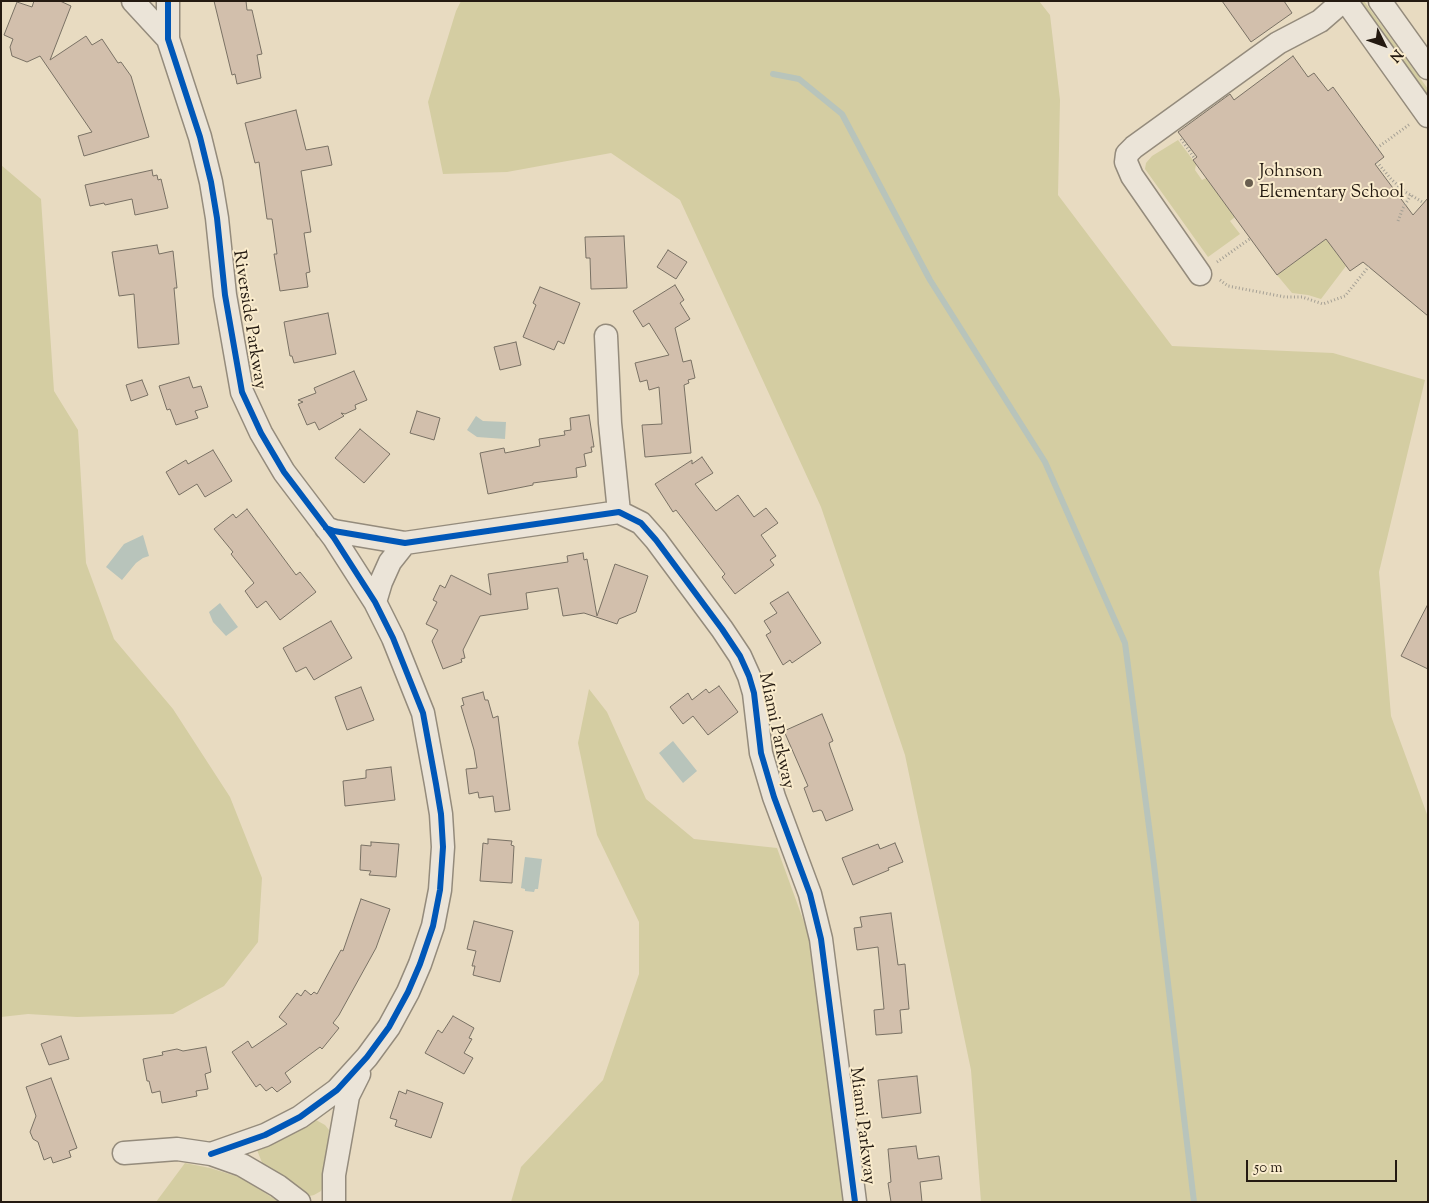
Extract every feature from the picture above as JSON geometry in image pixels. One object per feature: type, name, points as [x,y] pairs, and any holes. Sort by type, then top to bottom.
[{"type":"street","points":[[133,1],[168,39]]},
{"type":"street","name":"Riverside Parkway","points":[[168,1],[168,39],[200,137],[211,182],[217,218],[225,295],[242,392],[261,433],[284,472],[326,528],[375,602],[393,638],[423,713],[441,814],[443,848],[440,890],[435,918],[420,964],[408,992],[389,1027],[367,1057],[337,1090],[300,1117],[265,1135],[212,1154]]},
{"type":"street","points":[[1205,271],[1132,176],[1126,162],[1127,154],[1278,43],[1320,21],[1345,1],[1420,119]]},
{"type":"street","points":[[1380,1],[1428,68]]},
{"type":"street","points":[[326,528],[405,544],[619,512],[610,423],[606,336]]},
{"type":"street","name":"Miami Parkway","points":[[619,512],[641,524],[656,540],[722,629],[740,656],[750,676],[754,693],[761,753],[774,797],[810,894],[821,939],[855,1202]]},
{"type":"street","points":[[375,602],[390,562],[405,544]]},
{"type":"street","name":"Riverside Parkway","points":[[334,1202],[334,1175],[348,1096],[367,1057]]},
{"type":"street","name":"Riverside Parkway","points":[[124,1153],[177,1149],[212,1154],[242,1165],[278,1186],[299,1202]]},
{"type":"path","points":[[1377,148],[1420,119]]},
{"type":"path","points":[[1180,138],[1195,159]]},
{"type":"path","points":[[1377,162],[1391,179],[1411,195],[1424,202]]},
{"type":"path","points":[[1398,221],[1411,195]]},
{"type":"path","points":[[1251,238],[1205,271],[1228,286],[1284,297],[1302,297],[1324,304],[1345,296],[1370,264]]},
{"type":"shaded area","points":[[461,1],[1039,1],[1050,15],[1060,100],[1058,195],[1172,346],[1333,353],[1425,380],[1379,572],[1391,716],[1428,817],[1428,1202],[981,1202],[971,1070],[905,755],[821,507],[680,200],[611,153],[507,172],[443,174],[428,102],[456,11]]},
{"type":"shaded area","points":[[1350,1],[1364,1],[1428,89],[1428,108]]},
{"type":"shaded area","points":[[1178,140],[1196,164],[1195,170],[1202,180],[1206,178],[1235,217],[1230,221],[1240,234],[1208,257],[1145,169],[1146,163],[1152,156]]},
{"type":"shaded area","points":[[1,165],[41,199],[54,391],[78,430],[86,563],[114,639],[173,709],[230,797],[262,878],[258,942],[224,986],[173,1014],[77,1017],[28,1014],[1,1017]]},
{"type":"shaded area","points":[[1326,239],[1346,266],[1321,299],[1292,293],[1277,275]]},
{"type":"shaded area","points":[[476,416],[483,421],[506,422],[505,439],[477,437],[467,430]]},
{"type":"shaded area","points":[[143,535],[149,556],[136,563],[122,580],[106,567],[124,544]]},
{"type":"shaded area","points":[[220,603],[238,627],[226,636],[213,622],[209,612]]},
{"type":"shaded area","points":[[589,689],[607,712],[646,799],[694,839],[777,848],[808,933],[846,1202],[511,1202],[521,1167],[603,1080],[639,974],[639,922],[597,835],[578,743]]},
{"type":"shaded area","points":[[673,741],[697,771],[683,783],[659,753]]},
{"type":"shaded area","points":[[525,857],[542,859],[538,889],[535,889],[534,892],[525,891],[525,889],[521,888]]},
{"type":"shaded area","points":[[316,1120],[325,1125],[329,1130],[323,1187],[321,1191],[314,1195],[305,1197],[263,1165],[257,1150]]},
{"type":"shaded area","points":[[185,1163],[210,1168],[242,1178],[279,1202],[156,1202]]},
{"type":"building","points":[[34,1],[60,1],[71,6],[50,60],[86,36],[92,45],[102,39],[118,63],[121,62],[131,76],[149,137],[84,156],[78,136],[92,132],[40,56],[27,62],[12,56],[10,47],[13,39],[4,35],[17,2],[32,7]]},
{"type":"building","points":[[214,1],[246,1],[247,10],[252,10],[262,54],[257,55],[261,78],[237,84],[235,74],[232,75]]},
{"type":"building","points":[[1222,1],[1284,1],[1292,13],[1251,42]]},
{"type":"building","points":[[1293,56],[1308,77],[1314,73],[1328,91],[1333,87],[1384,157],[1375,164],[1413,215],[1428,198],[1428,316],[1363,262],[1350,271],[1326,239],[1277,275],[1193,160],[1197,157],[1178,132],[1230,94],[1234,100]]},
{"type":"building","points":[[296,110],[306,150],[328,146],[332,165],[301,171],[311,232],[304,233],[310,272],[306,273],[308,287],[280,291],[274,254],[277,254],[272,219],[267,219],[259,162],[255,163],[245,123]]},
{"type":"building","points":[[152,170],[153,176],[157,175],[158,180],[161,179],[168,208],[135,215],[132,199],[90,206],[85,185]]},
{"type":"building","points":[[624,236],[627,288],[591,289],[590,258],[586,258],[585,237]]},
{"type":"building","points":[[157,245],[159,254],[173,251],[177,288],[174,288],[179,344],[138,348],[134,294],[119,296],[112,252]]},
{"type":"building","points":[[668,250],[687,262],[676,279],[657,267]]},
{"type":"building","points":[[675,285],[684,300],[680,303],[690,319],[675,328],[683,362],[691,360],[695,378],[688,380],[689,383],[684,385],[691,453],[645,457],[642,425],[662,424],[659,387],[649,390],[647,380],[640,382],[635,363],[669,355],[649,323],[643,327],[633,311]]},
{"type":"building","points":[[540,287],[580,303],[564,344],[558,341],[554,350],[523,337],[536,305],[533,303]]},
{"type":"building","points":[[328,313],[336,354],[294,363],[292,356],[290,356],[284,322]]},
{"type":"building","points":[[516,342],[521,365],[500,370],[494,347]]},
{"type":"building","points":[[354,371],[367,400],[355,405],[356,409],[345,414],[341,413],[344,416],[319,430],[315,422],[307,425],[298,404],[303,402],[298,400],[316,393],[314,388]]},
{"type":"building","points":[[189,377],[193,388],[201,386],[208,407],[195,411],[198,418],[176,425],[170,409],[167,410],[159,386]]},
{"type":"building","points":[[142,380],[148,395],[131,401],[126,385]]},
{"type":"building","points":[[417,411],[440,418],[434,440],[410,433]]},
{"type":"building","points":[[589,415],[594,447],[591,447],[592,452],[584,454],[586,466],[576,468],[577,477],[533,483],[533,485],[488,494],[480,453],[504,448],[505,453],[540,446],[539,439],[565,435],[564,431],[571,430],[570,418]]},
{"type":"building","points":[[360,429],[390,454],[364,483],[335,458]]},
{"type":"building","points":[[213,450],[232,481],[205,497],[197,484],[179,495],[166,472],[186,460],[188,464]]},
{"type":"building","points":[[702,457],[713,473],[695,484],[716,511],[738,495],[754,517],[766,508],[778,523],[761,535],[776,556],[770,560],[774,565],[735,594],[722,577],[725,574],[676,510],[673,512],[655,484],[692,460],[692,464]]},
{"type":"building","points":[[247,509],[296,575],[300,572],[316,592],[280,620],[266,601],[257,608],[245,591],[254,583],[231,554],[233,552],[214,529],[233,514],[236,518]]},
{"type":"building","points":[[583,553],[584,560],[587,559],[597,616],[615,564],[648,576],[636,612],[619,619],[617,624],[584,613],[563,616],[558,588],[526,593],[528,609],[480,616],[463,650],[465,658],[461,659],[462,662],[443,669],[432,641],[438,630],[426,624],[437,602],[433,600],[440,585],[445,588],[451,575],[491,595],[488,574],[568,562],[567,556]]},
{"type":"building","points":[[788,592],[821,643],[792,663],[790,660],[783,665],[766,635],[771,632],[764,621],[777,613],[770,603]]},
{"type":"building","points":[[1428,604],[1428,669],[1401,656]]},
{"type":"building","points":[[331,621],[352,658],[314,680],[306,667],[296,672],[283,648]]},
{"type":"building","points":[[719,686],[738,712],[708,735],[693,716],[683,724],[670,707],[688,693],[692,700],[706,689],[709,693]]},
{"type":"building","points":[[361,687],[374,720],[347,730],[335,697]]},
{"type":"building","points":[[483,692],[485,700],[488,700],[493,718],[498,716],[510,810],[495,812],[493,796],[479,798],[478,792],[469,794],[466,769],[477,768],[474,750],[461,706],[464,705],[462,698]]},
{"type":"building","points":[[822,714],[833,741],[829,743],[830,747],[853,810],[826,821],[822,811],[813,812],[804,788],[808,786],[784,731]]},
{"type":"building","points":[[391,767],[395,800],[345,806],[343,781],[366,778],[366,770]]},
{"type":"building","points":[[488,839],[512,841],[511,845],[514,846],[512,883],[480,881],[483,843],[488,844]]},
{"type":"building","points":[[371,842],[399,844],[396,877],[369,875],[371,871],[360,870],[361,845],[371,846]]},
{"type":"building","points":[[895,843],[903,862],[853,885],[842,858],[878,844],[880,849]]},
{"type":"building","points":[[361,899],[390,909],[376,948],[333,1023],[339,1028],[322,1049],[320,1047],[285,1073],[291,1082],[277,1092],[272,1087],[266,1091],[260,1084],[256,1087],[232,1052],[248,1041],[252,1048],[287,1024],[279,1017],[297,993],[301,996],[305,990],[311,995],[314,992],[317,994],[341,950],[343,951]]},
{"type":"building","points":[[891,913],[898,965],[905,964],[909,1009],[900,1010],[902,1033],[876,1035],[874,1010],[884,1009],[878,947],[857,950],[854,928],[862,927],[860,917]]},
{"type":"building","points":[[474,921],[513,931],[500,982],[473,975],[475,966],[472,966],[476,951],[467,949]]},
{"type":"building","points":[[453,1016],[474,1028],[469,1038],[472,1039],[464,1053],[473,1058],[464,1074],[425,1053],[438,1030],[442,1033]]},
{"type":"building","points":[[61,1036],[69,1059],[49,1065],[41,1044]]},
{"type":"building","points":[[206,1047],[211,1072],[205,1074],[208,1089],[196,1091],[197,1096],[162,1103],[160,1091],[152,1093],[149,1081],[147,1081],[143,1059],[163,1055],[162,1052],[177,1049],[183,1051]]},
{"type":"building","points":[[917,1076],[921,1113],[882,1118],[878,1080]]},
{"type":"building","points":[[51,1078],[77,1148],[69,1151],[71,1157],[53,1163],[51,1157],[44,1160],[38,1142],[33,1139],[30,1132],[36,1116],[26,1087]]},
{"type":"building","points":[[407,1090],[443,1103],[431,1138],[395,1126],[397,1120],[390,1118],[399,1091],[406,1094]]},
{"type":"building","points":[[916,1146],[918,1159],[939,1156],[942,1179],[920,1182],[922,1202],[891,1202],[888,1183],[891,1182],[888,1149]]},
{"type":"waterway","points":[[773,74],[799,79],[842,114],[930,280],[1045,462],[1125,643],[1154,865],[1194,1202]]},
{"type":"cycle path","points":[[168,1],[168,39],[200,137],[211,182],[217,218],[225,295],[242,392],[261,433],[284,472],[334,538],[375,602],[393,638],[423,713],[441,814],[443,847],[440,890],[433,926],[420,964],[408,992],[389,1027],[367,1057],[337,1090],[300,1117],[265,1135],[211,1154]]},
{"type":"cycle path","points":[[326,528],[405,543],[619,512],[641,523],[656,540],[722,629],[740,656],[749,676],[754,693],[761,753],[774,797],[810,894],[821,939],[855,1202]]},
{"type":"place","name":"Johnson Elementary School","points":[[1249,183]]}]
